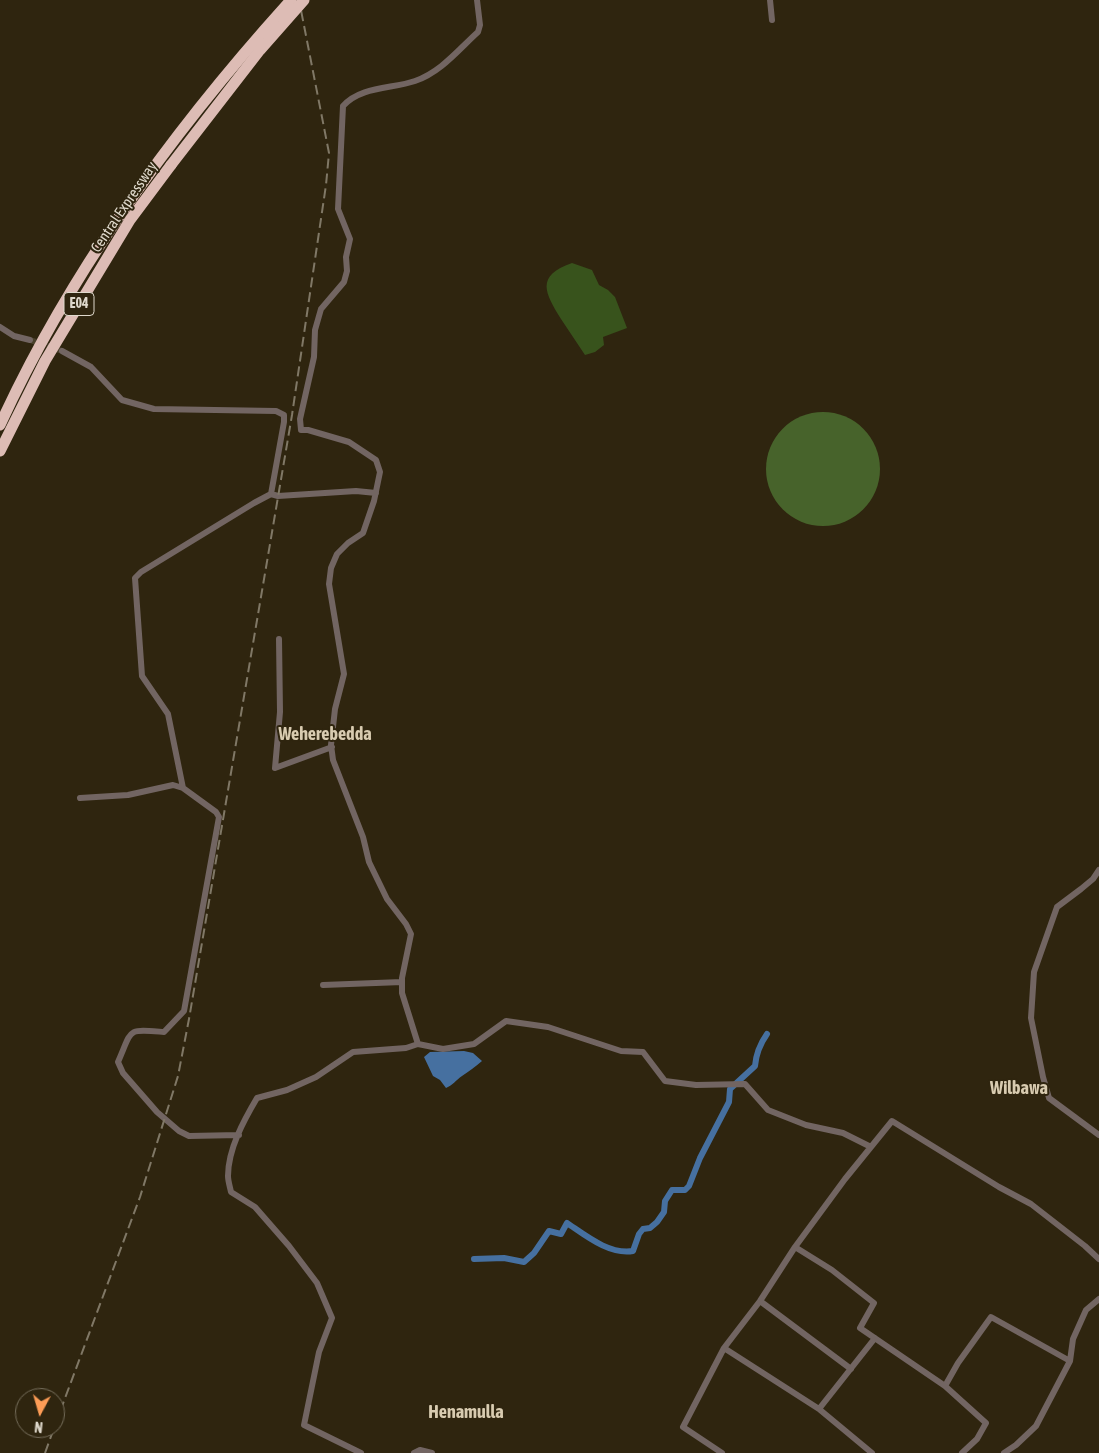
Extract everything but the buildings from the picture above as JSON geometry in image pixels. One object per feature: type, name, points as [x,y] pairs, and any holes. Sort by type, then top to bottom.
[{"type":"highway","name":"Central Expressway","points":[[0,425],[13,396],[83,270],[160,158],[291,0]]},
{"type":"highway","name":"Central Expressway","points":[[0,451],[44,362],[130,220],[260,50],[304,0]]},
{"type":"street","points":[[418,1044],[402,993],[402,982],[411,934],[406,924],[387,899],[370,862],[363,837],[333,760],[332,747],[335,709],[344,674],[330,584],[331,568],[338,554],[348,543],[363,533],[376,492],[380,472],[376,460],[349,442],[308,430],[301,430],[300,419],[314,357],[315,330],[321,308],[344,282],[348,272],[346,257],[350,239],[338,210],[343,106],[347,101],[377,88],[414,81],[442,67],[478,32],[480,25],[477,0]]},
{"type":"street","points":[[770,0],[772,20]]},
{"type":"street","points":[[0,327],[14,336],[30,340]]},
{"type":"street","points":[[62,351],[100,375],[122,400],[154,408],[276,411],[284,415],[271,494]]},
{"type":"street","points":[[183,788],[168,714],[142,676],[135,578],[141,572],[254,502],[271,494],[278,496],[356,491],[376,492]]},
{"type":"street","points":[[279,639],[280,712],[275,768],[332,747]]},
{"type":"street","points":[[80,798],[128,795],[173,785],[183,788],[216,812],[219,817],[184,1011],[164,1032],[138,1029],[130,1033],[118,1062],[123,1073],[134,1086],[161,1116],[179,1131],[189,1136],[239,1135]]},
{"type":"street","points":[[1099,870],[1093,879],[1057,908],[1034,972],[1031,1018],[1049,1098],[1099,1135]]},
{"type":"street","points":[[323,985],[402,982]]},
{"type":"street","points":[[361,1453],[304,1425],[319,1352],[332,1318],[317,1283],[289,1246],[255,1207],[231,1192],[228,1176],[233,1151],[246,1116],[257,1098],[287,1090],[316,1077],[353,1052],[406,1048],[418,1044],[443,1050],[474,1044],[506,1021],[548,1026],[621,1050],[643,1052],[665,1081],[696,1085],[745,1084],[768,1110],[806,1125],[844,1134],[871,1147]]},
{"type":"street","points":[[722,1453],[683,1427],[724,1348],[760,1301],[844,1180],[892,1121],[999,1187],[1032,1204],[1099,1259]]},
{"type":"street","points":[[796,1247],[832,1270],[874,1303],[860,1328],[945,1386],[986,1424],[978,1439],[962,1453]]},
{"type":"street","points":[[1004,1453],[1016,1445],[1036,1426],[1070,1361],[1074,1339],[1086,1310],[1099,1299]]},
{"type":"street","points":[[760,1301],[850,1369]]},
{"type":"street","points":[[945,1386],[958,1363],[991,1316],[1070,1361]]},
{"type":"street","points":[[819,1409],[875,1338]]},
{"type":"street","points":[[724,1348],[819,1409],[872,1453]]},
{"type":"street","points":[[414,1453],[420,1450],[432,1453]]},
{"type":"green space","points":[[572,263],[592,270],[599,285],[615,297],[627,328],[603,337],[604,345],[595,352],[585,355],[555,310],[547,286],[552,274]]},
{"type":"green space","points":[[823,412],[845,416],[863,429],[876,447],[880,469],[876,491],[863,509],[845,522],[823,526],[801,522],[783,509],[770,491],[766,469],[770,447],[783,429],[801,416]]},
{"type":"water","points":[[464,1051],[473,1053],[482,1061],[446,1088],[440,1080],[433,1076],[424,1057],[430,1052]]},
{"type":"waterway","points":[[474,1259],[504,1258],[524,1262],[534,1253],[549,1231],[561,1234],[567,1223],[606,1247],[615,1250],[633,1251],[639,1234],[643,1229],[650,1228],[657,1222],[664,1212],[665,1201],[672,1190],[685,1190],[689,1186],[700,1158],[729,1102],[730,1089],[755,1066],[756,1057],[767,1034]]},
{"type":"tunnel","points":[[30,340],[62,351]]},
{"type":"railway","points":[[65,1398],[140,1197],[178,1076],[292,415],[326,185],[329,153],[299,0]]},
{"type":"railway","points":[[45,1453],[50,1438]]},
{"type":"district","name":"Weherebedda","points":[[325,734]]},
{"type":"district","name":"Wilbawa","points":[[1019,1088]]},
{"type":"district","name":"Henamulla","points":[[466,1412]]}]
